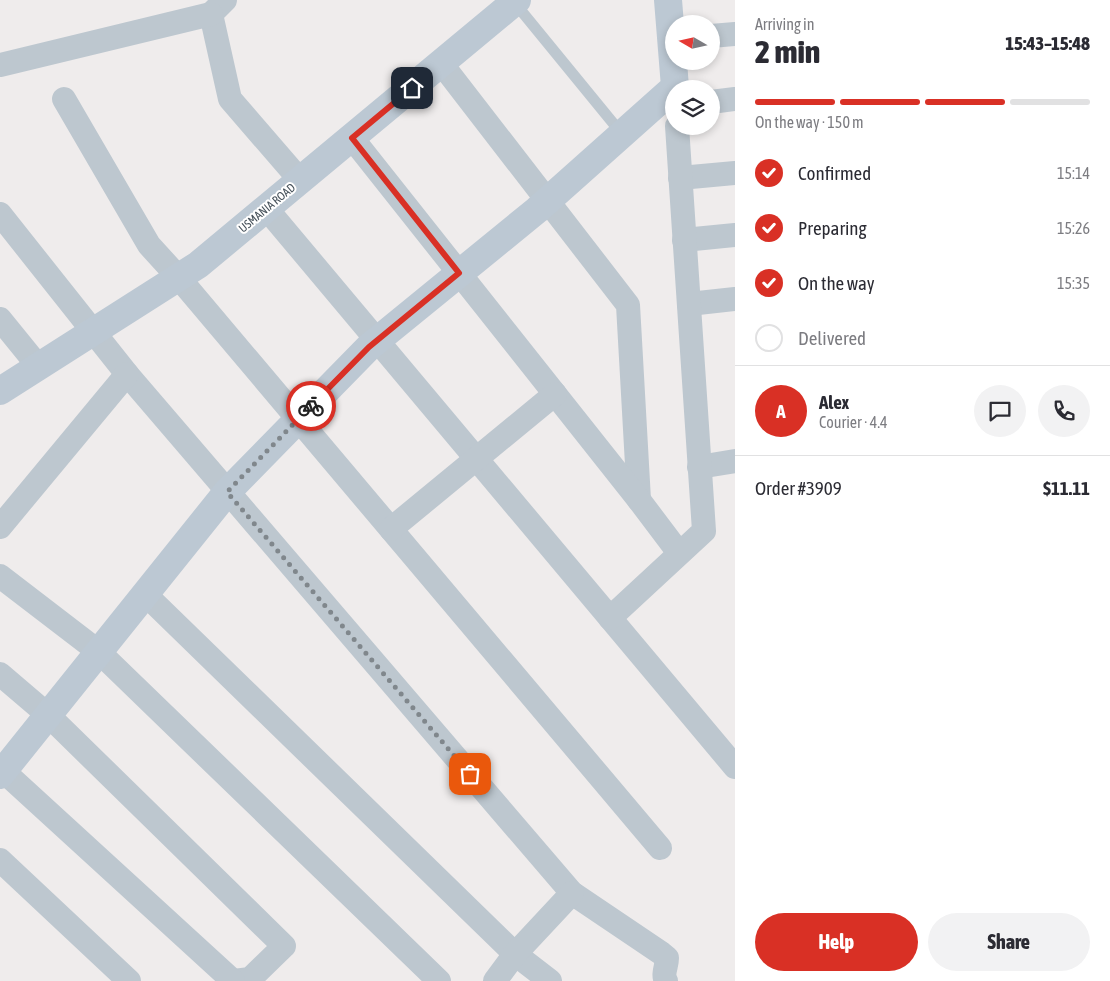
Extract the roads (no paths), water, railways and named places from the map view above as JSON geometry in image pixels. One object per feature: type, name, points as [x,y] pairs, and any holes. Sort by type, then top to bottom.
[{"type":"street","points":[[668,0],[670,15]]},
{"type":"street","name":"USMANIA ROAD","points":[[0,392],[198,265],[516,1]]},
{"type":"street","points":[[0,65],[218,7],[230,99],[300,180]]},
{"type":"street","points":[[720,35],[735,34]]},
{"type":"street","points":[[442,63],[628,305],[638,500]]},
{"type":"street","points":[[0,674],[48,715],[284,946],[250,979],[234,981],[1,771],[48,715],[227,492],[298,419],[369,347],[547,201],[665,97]]},
{"type":"street","points":[[64,99],[149,245],[179,278],[660,848]]},
{"type":"street","points":[[720,101],[735,99]]},
{"type":"street","points":[[610,618],[704,531],[678,135]]},
{"type":"street","points":[[352,138],[679,553]]},
{"type":"street","points":[[680,178],[735,173]]},
{"type":"street","points":[[266,208],[735,767]]},
{"type":"street","points":[[0,214],[127,374],[572,894],[667,958],[664,972],[664,979],[666,981]]},
{"type":"street","points":[[684,240],[735,235]]},
{"type":"street","points":[[689,304],[735,299]]},
{"type":"street","points":[[0,319],[39,367]]},
{"type":"street","points":[[0,527],[127,374]]},
{"type":"street","points":[[391,529],[555,394]]},
{"type":"street","points":[[699,467],[735,462]]},
{"type":"street","points":[[0,576],[99,652],[439,981]]},
{"type":"street","points":[[145,594],[516,954],[550,981]]},
{"type":"street","points":[[0,860],[129,981]]},
{"type":"street","points":[[495,981],[516,954],[572,894]]},
{"type":"lane","points":[[516,1],[622,134]]}]
